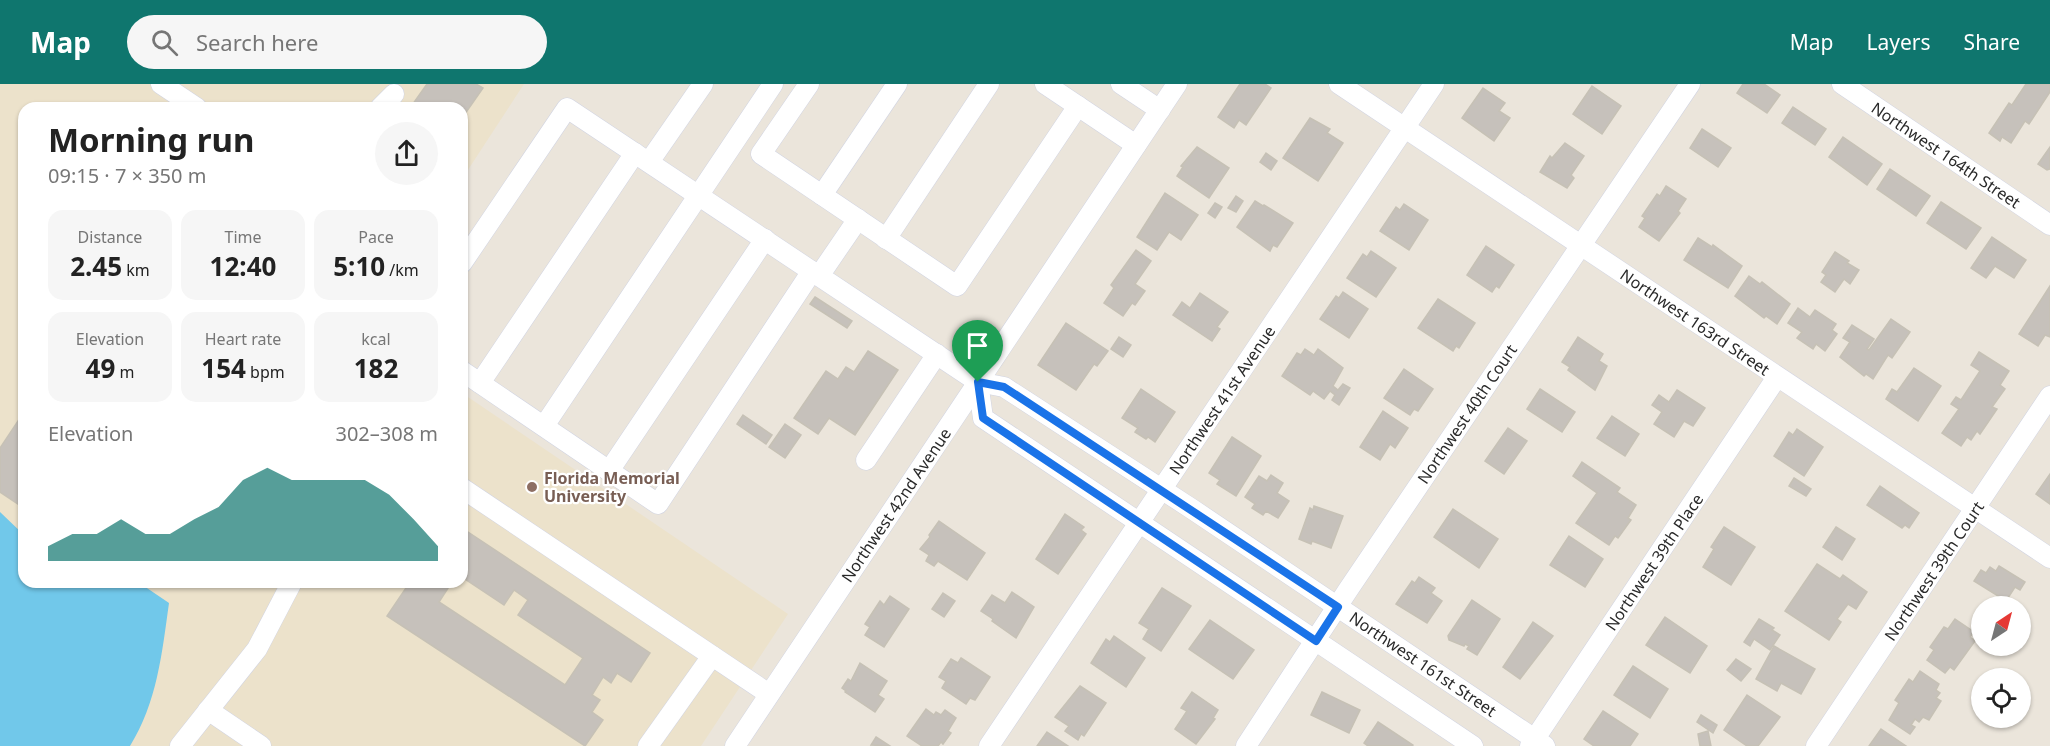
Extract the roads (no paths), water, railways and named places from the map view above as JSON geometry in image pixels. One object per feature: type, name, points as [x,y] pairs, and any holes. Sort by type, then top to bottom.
[{"type":"street","points":[[161,84],[188,102]]},
{"type":"street","points":[[480,383],[642,157],[703,84]]},
{"type":"street","points":[[543,426],[773,84]]},
{"type":"street","points":[[808,84],[761,154],[957,286],[1078,106]]},
{"type":"street","points":[[822,195],[897,84]]},
{"type":"street","points":[[886,239],[989,84]]},
{"type":"street","points":[[1045,84],[1137,145]]},
{"type":"street","points":[[1121,84],[1160,110]]},
{"type":"street","name":"Northwest 42nd Avenue","points":[[735,746],[1177,84]]},
{"type":"street","name":"Northwest 163rd Street","points":[[1340,84],[2050,558]]},
{"type":"street","name":"Northwest 41st Avenue","points":[[989,746],[1434,84]]},
{"type":"street","name":"Northwest 40th Court","points":[[1246,746],[1690,84]]},
{"type":"street","name":"Northwest 164th Street","points":[[1842,84],[2050,225]]},
{"type":"street","points":[[468,254],[567,108],[978,382],[983,418],[1473,746]]},
{"type":"street","points":[[468,375],[658,504],[816,273],[858,219]]},
{"type":"street","points":[[609,471],[765,239]]},
{"type":"street","points":[[866,460],[937,354]]},
{"type":"street","name":"Northwest 39th Place","points":[[1537,744],[1777,377]]},
{"type":"street","name":"Northwest 161st Street","points":[[978,382],[1004,387],[1338,607],[1537,744]]},
{"type":"street","name":"Northwest 39th Court","points":[[1816,746],[2050,396]]},
{"type":"street","points":[[468,492],[769,694]]},
{"type":"street","points":[[180,746],[257,649],[289,588]]},
{"type":"street","points":[[648,746],[712,656]]},
{"type":"street","points":[[208,710],[261,746]]},
{"type":"water","points":[[0,512],[18,529],[18,588],[147,588],[169,603],[157,677],[146,713],[130,746],[0,746]]},
{"type":"place","name":"Florida Memorial University","points":[[532,487]]}]
